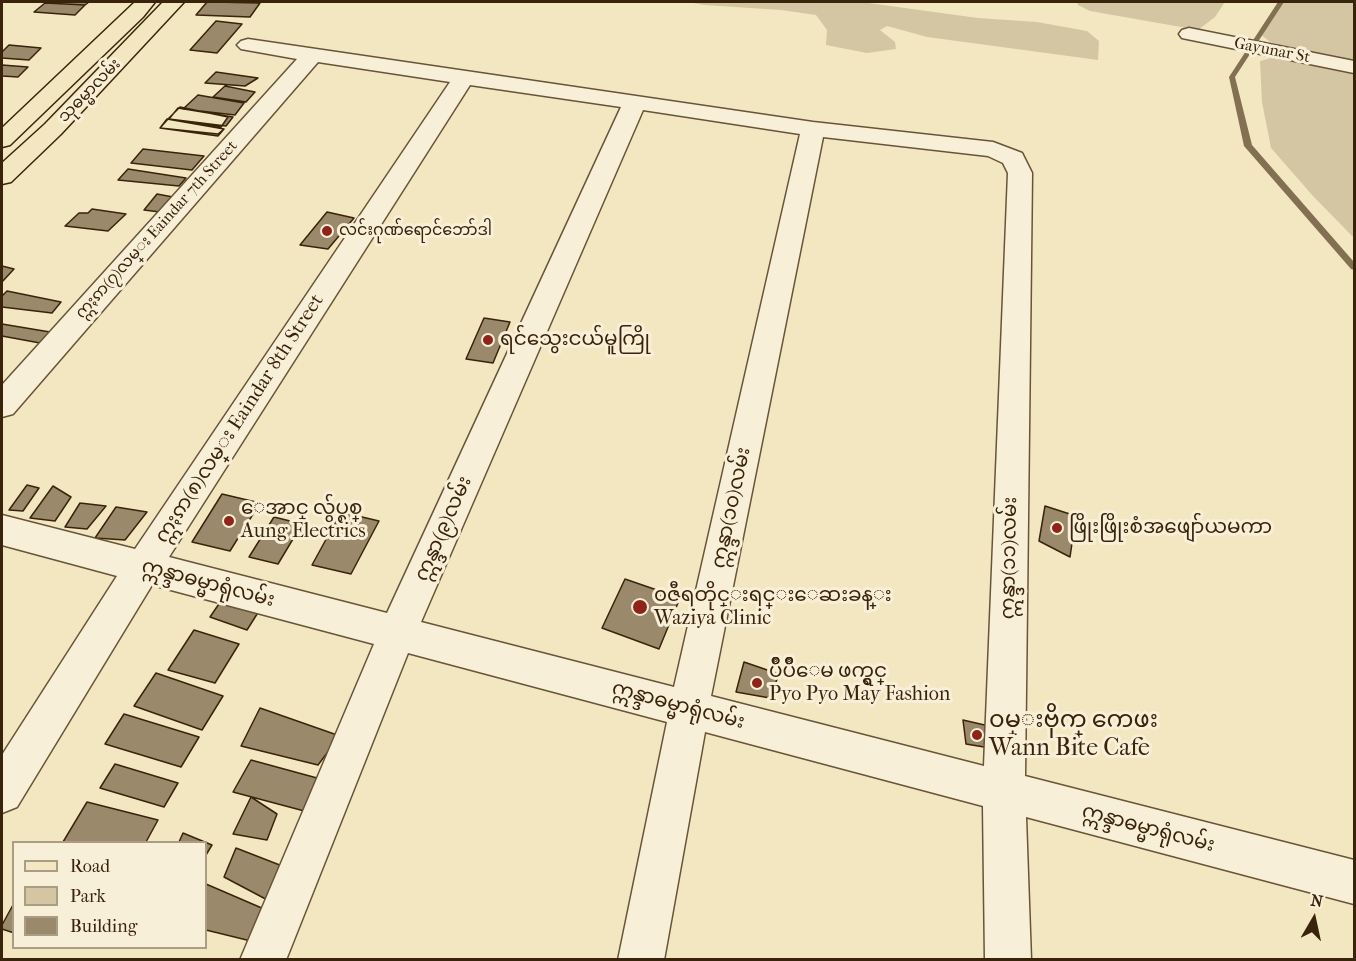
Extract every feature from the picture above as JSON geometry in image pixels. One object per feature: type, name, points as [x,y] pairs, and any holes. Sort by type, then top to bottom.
[{"type":"main road","name":"သုဓမ္မာလမ်း","points":[[2,140],[145,2]]},
{"type":"main road","name":"သုဓမ္မာလမ်း","points":[[2,176],[53,129],[174,2]]},
{"type":"street","name":"Gayunar St","points":[[1189,34],[1354,67]]},
{"type":"street","points":[[248,45],[813,129]]},
{"type":"street","name":"ဣႏၵာ(၇)လမ္း Eaindar 7th Street","points":[[2,405],[312,55]]},
{"type":"street","name":"ဣႏၵာ(၈)လမ္း Eaindar 8th Street","points":[[2,792],[143,567],[464,77]]},
{"type":"street","name":"ဣန္ဒာ(၉)လမ်း","points":[[263,960],[397,633],[635,102]]},
{"type":"street","name":"ဣန္ဒာ(၁၁)လမ်း","points":[[813,129],[993,149],[1013,158],[1020,173],[1004,791],[1008,960]]},
{"type":"street","name":"ဣန္ဒာ(၁၀)လမ်း","points":[[641,960],[689,710],[813,129]]},
{"type":"street","name":"ဣန္ဒာဓမ္မာရုံလမ်း","points":[[2,530],[1354,882]]},
{"type":"green space","points":[[688,2],[861,2],[978,18],[1037,22],[1087,31],[1099,41],[1098,60],[927,37],[887,26],[880,30],[895,42],[896,49],[867,53],[826,45],[827,30],[816,15]]},
{"type":"green space","points":[[1077,2],[1225,2],[1215,17],[1198,30],[1090,11],[1078,5]]},
{"type":"green space","points":[[1279,2],[1354,2],[1354,63],[1293,50],[1270,42],[1259,33]]},
{"type":"green space","points":[[1275,57],[1354,72],[1354,238],[1271,148],[1262,102],[1260,61]]},
{"type":"building","points":[[46,2],[89,2],[85,5]]},
{"type":"building","points":[[207,2],[260,3],[250,17],[196,15]]},
{"type":"building","points":[[45,3],[85,5],[75,15],[34,12]]},
{"type":"building","points":[[216,21],[242,24],[217,53],[190,50]]},
{"type":"building","points":[[9,45],[41,48],[29,60],[2,58],[2,52]]},
{"type":"building","points":[[2,65],[28,67],[18,77],[2,76]]},
{"type":"building","points":[[216,72],[258,78],[245,86],[205,83]]},
{"type":"building","points":[[225,86],[255,92],[246,102],[213,97]]},
{"type":"building","points":[[198,95],[244,103],[235,115],[183,109]]},
{"type":"building","points":[[180,107],[228,117],[221,127],[168,119]]},
{"type":"building","points":[[178,108],[233,117],[226,126],[169,119]]},
{"type":"building","points":[[167,119],[224,129],[218,134],[160,128]]},
{"type":"building","points":[[168,119],[224,129],[218,136],[160,128]]},
{"type":"building","points":[[143,149],[204,156],[192,170],[131,163]]},
{"type":"building","points":[[128,169],[186,178],[179,186],[118,180]]},
{"type":"building","points":[[157,194],[173,197],[160,212],[144,210]]},
{"type":"building","points":[[92,209],[126,214],[108,231],[65,226],[79,213],[88,213]]},
{"type":"building","name":"လင်းဂုဏ်ရောင်ဘော်ဒါ","points":[[327,212],[354,218],[328,249],[300,245]]},
{"type":"building","points":[[2,266],[14,269],[2,282]]},
{"type":"building","points":[[7,291],[61,302],[52,313],[2,307],[2,296]]},
{"type":"building","name":"ရင်သွေးငယ်မူကြို","points":[[484,318],[510,322],[493,363],[466,359]]},
{"type":"building","points":[[2,324],[50,332],[40,343],[2,336]]},
{"type":"building","points":[[27,485],[39,488],[23,511],[9,510]]},
{"type":"building","points":[[53,486],[71,497],[55,521],[30,518]]},
{"type":"building","points":[[222,494],[260,503],[230,551],[192,542]]},
{"type":"building","points":[[80,503],[106,506],[87,529],[65,527]]},
{"type":"building","name":"ဖြိုးဖြိုးစံအဖျော်ယမကာ","points":[[1045,506],[1076,516],[1070,557],[1039,541]]},
{"type":"building","points":[[116,507],[147,512],[125,540],[95,538]]},
{"type":"building","points":[[341,512],[379,521],[351,574],[312,565]]},
{"type":"building","points":[[274,517],[302,524],[278,564],[249,557]]},
{"type":"building","name":"၀ဇီရတိုင္းရင္းေဆးခန္း Waziya Clinic","points":[[625,579],[680,598],[659,649],[602,628]]},
{"type":"building","points":[[223,598],[259,611],[247,630],[210,617]]},
{"type":"building","points":[[194,630],[239,644],[215,683],[168,670]]},
{"type":"building","name":"ပ်ိဳပ်ိဳေမ ဖက္ရွင္ Pyo Pyo May Fashion","points":[[744,662],[779,674],[770,698],[736,692]]},
{"type":"building","points":[[156,673],[223,696],[202,730],[134,706]]},
{"type":"building","points":[[260,708],[340,736],[318,765],[241,746]]},
{"type":"building","points":[[124,714],[199,737],[181,767],[105,744]]},
{"type":"building","name":"၀မ္းဗိုက္ ကေဖး Wann Bite Cafe","points":[[963,720],[989,726],[990,748],[966,744]]},
{"type":"building","points":[[251,760],[317,778],[308,812],[233,792]]},
{"type":"building","points":[[115,764],[178,783],[164,807],[100,788]]},
{"type":"building","points":[[251,797],[277,814],[267,840],[233,834]]},
{"type":"building","points":[[87,802],[158,820],[147,841],[64,841]]},
{"type":"building","points":[[183,833],[203,841],[179,841]]},
{"type":"building","points":[[207,843],[212,845],[207,853]]},
{"type":"building","points":[[236,848],[290,869],[275,904],[224,877]]},
{"type":"building","points":[[207,884],[271,912],[259,943],[207,930]]},
{"type":"building","points":[[12,907],[12,932],[2,929]]},
{"type":"waterway","points":[[1281,2],[1232,77],[1248,146],[1354,267]]},
{"type":"place","name":"လင်းဂုဏ်ရောင်ဘော်ဒါ","points":[[327,231]]},
{"type":"place","name":"ရင်သွေးငယ်မူကြို","points":[[488,340]]},
{"type":"place","name":"ေအာင္ လ်ွပ္စစ္ Aung Electrics","points":[[229,521]]},
{"type":"place","name":"ဖြိုးဖြိုးစံအဖျော်ယမကာ","points":[[1057,528]]},
{"type":"place","name":"၀ဇီရတိုင္းရင္းေဆးခန္း Waziya Clinic","points":[[640,607]]},
{"type":"place","name":"ပ်ိဳပ်ိဳေမ ဖက္ရွင္ Pyo Pyo May Fashion","points":[[757,683]]},
{"type":"place","name":"၀မ္းဗိုက္ ကေဖး Wann Bite Cafe","points":[[977,735]]}]
